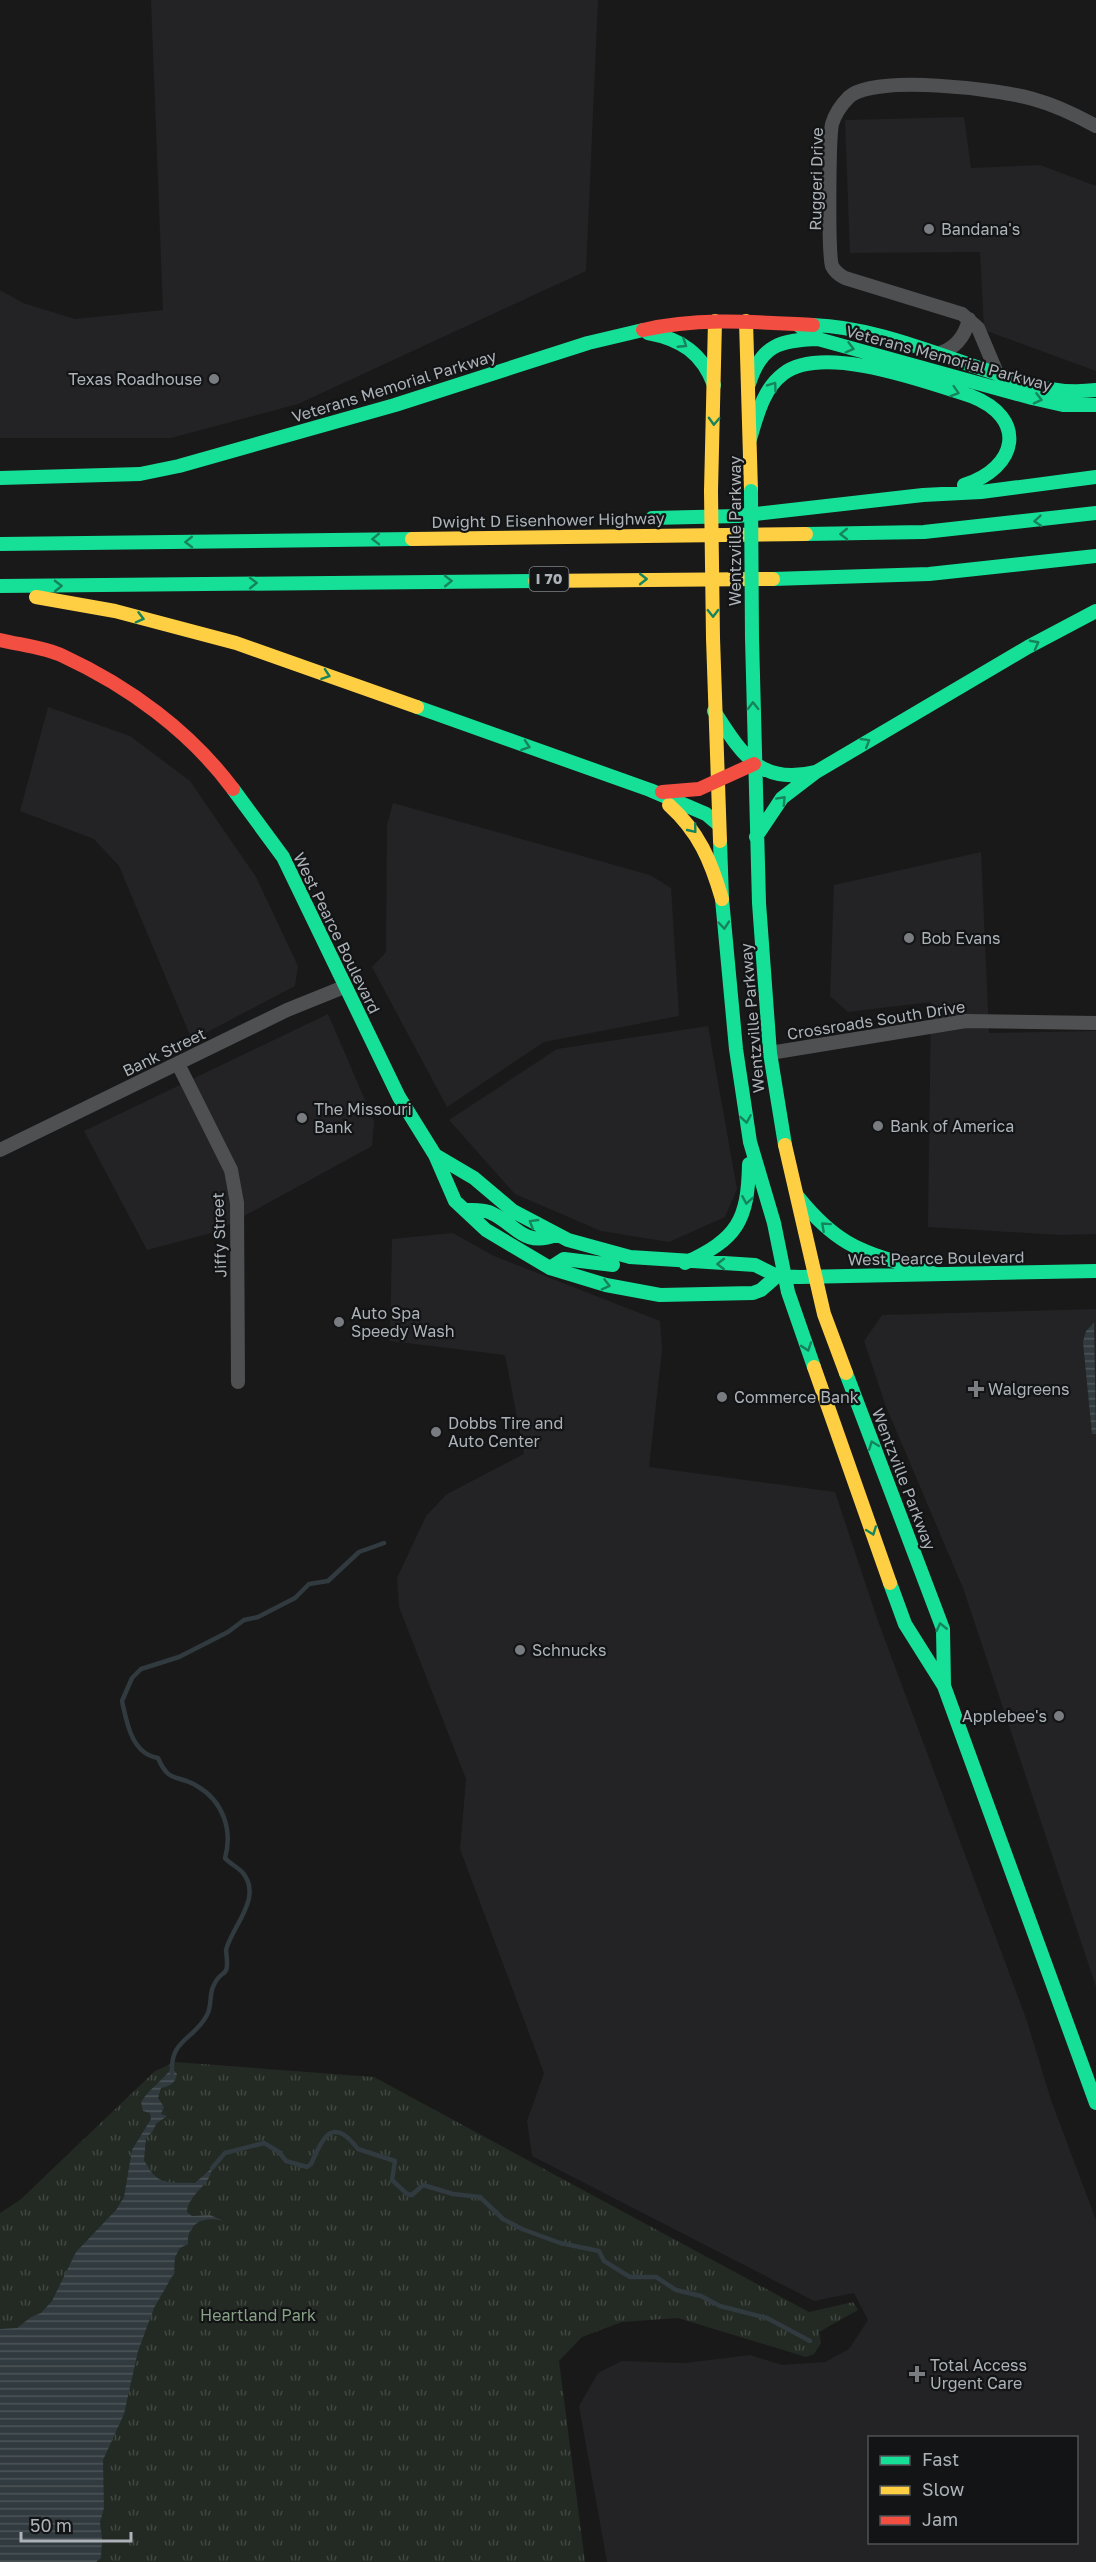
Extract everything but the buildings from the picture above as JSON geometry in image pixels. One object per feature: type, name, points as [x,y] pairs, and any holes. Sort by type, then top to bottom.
[{"type":"main road","name":"Veterans Memorial Parkway","points":[[0,478],[130,475],[179,466],[383,408],[630,331],[715,321],[825,325],[874,334],[1069,393],[1096,390]]},
{"type":"main road","name":"Wentzville Parkway","points":[[715,321],[711,491],[717,784],[722,899],[736,1049],[750,1142],[774,1223],[781,1276],[905,1624],[944,1686],[981,1793],[1096,2103]]},
{"type":"main road","name":"Wentzville Parkway","points":[[746,321],[756,837],[770,1053],[782,1132],[824,1314],[943,1629],[944,1686]]},
{"type":"main road","name":"Veterans Memorial Parkway","points":[[798,325],[818,339],[1052,403],[1096,405]]},
{"type":"main road","points":[[630,331],[669,336],[682,341],[702,360],[714,387]]},
{"type":"main road","points":[[748,390],[751,374],[765,351],[786,341],[818,339]]},
{"type":"main road","points":[[750,439],[771,386],[788,370],[817,362],[856,364],[986,403],[1001,418],[1008,433],[1009,448],[1006,458],[983,480],[923,495]]},
{"type":"main road","points":[[643,519],[738,516],[923,495],[981,492],[1096,477]]},
{"type":"main road","name":"Dwight D Eisenhower Highway","points":[[0,544],[924,532],[1096,513]]},
{"type":"main road","points":[[273,541],[323,527],[418,525]]},
{"type":"main road","name":"I 70","points":[[0,588],[791,579],[929,574],[1096,556]]},
{"type":"main road","points":[[0,588],[115,611],[236,643],[650,790],[706,814],[719,825]]},
{"type":"main road","points":[[756,837],[782,798],[816,772],[1028,647],[1096,611]]},
{"type":"main road","name":"West Pearce Boulevard","points":[[0,640],[61,655],[128,691],[186,736],[222,774],[284,857],[344,987],[399,1097],[435,1155],[455,1201],[486,1230],[550,1268],[606,1286],[660,1295],[753,1293],[781,1276]]},
{"type":"main road","points":[[714,711],[737,746],[754,764],[775,776],[806,776],[816,772]]},
{"type":"main road","points":[[650,790],[681,793],[717,784],[754,764]]},
{"type":"main road","points":[[650,790],[683,816],[698,833],[708,851],[722,899]]},
{"type":"main road","points":[[550,1268],[571,1258],[660,1271],[707,1253],[727,1240],[745,1214],[749,1196],[750,1142]]},
{"type":"main road","name":"West Pearce Boulevard","points":[[435,1155],[474,1178],[513,1210],[556,1235],[598,1250],[679,1262],[755,1265],[781,1276],[800,1277],[1096,1271]]},
{"type":"main road","points":[[795,1193],[825,1227],[844,1242],[860,1250],[935,1274]]},
{"type":"main road","points":[[465,1210],[487,1211],[531,1240],[542,1242],[556,1235]]},
{"type":"street","name":"Ruggeri Drive","points":[[969,319],[952,310],[845,278],[833,268],[831,138],[837,112],[854,93],[870,87],[983,89],[1033,99],[1096,126]]},
{"type":"street","points":[[937,354],[958,342],[966,330],[969,319],[978,328],[997,373]]},
{"type":"street","name":"Bank Street","points":[[0,1150],[287,1010],[344,987]]},
{"type":"street","name":"Crossroads South Drive","points":[[770,1053],[966,1021],[1096,1023]]},
{"type":"street","name":"Jiffy Street","points":[[178,1064],[231,1170],[236,1192],[238,1382]]},
{"type":"shaded area","points":[[151,0],[598,0],[586,271],[298,404],[171,438],[0,438],[0,290],[23,303],[75,319],[163,310]]},
{"type":"shaded area","points":[[964,117],[971,168],[1040,165],[1096,186],[1096,371],[984,330],[980,252],[850,253],[845,120]]},
{"type":"shaded area","points":[[48,707],[130,736],[190,781],[256,877],[298,966],[295,986],[192,1040],[119,866],[94,839],[20,811]]},
{"type":"shaded area","points":[[393,803],[650,875],[671,888],[679,1016],[544,1042],[447,1107],[372,967],[386,952],[387,825]]},
{"type":"shaded area","points":[[981,852],[989,1033],[1096,1031],[1096,1234],[1061,1235],[928,1227],[931,1002],[848,1012],[830,996],[834,885]]},
{"type":"shaded area","points":[[328,1014],[374,1121],[372,1146],[215,1232],[147,1250],[84,1131]]},
{"type":"shaded area","points":[[708,1026],[737,1189],[725,1217],[669,1242],[601,1231],[515,1194],[449,1120],[557,1049]]},
{"type":"shaded area","points":[[453,1233],[494,1256],[660,1321],[662,1350],[649,1467],[835,1492],[878,1621],[1027,2021],[1051,2100],[1096,2220],[1096,2562],[607,2562],[579,2406],[598,2373],[622,2361],[685,2363],[750,2355],[782,2365],[825,2362],[849,2349],[868,2320],[854,2293],[814,2301],[532,2156],[527,2121],[544,2073],[460,1849],[466,1779],[399,1607],[397,1578],[426,1516],[447,1494],[524,1454],[505,1355],[390,1341],[392,1239]]},
{"type":"shaded area","points":[[1096,1309],[1096,1987],[963,1588],[885,1404],[864,1341],[882,1315]]},
{"type":"shaded area","points":[[1094,1323],[1096,1434],[1092,1434],[1083,1342],[1086,1331]]},
{"type":"shaded area","points":[[172,2068],[177,2074],[175,2080],[161,2088],[158,2098],[164,2107],[161,2114],[167,2116],[156,2124],[146,2138],[144,2160],[154,2175],[171,2182],[195,2183],[212,2168],[207,2180],[188,2205],[187,2212],[192,2216],[210,2215],[224,2221],[204,2220],[198,2222],[191,2230],[188,2244],[180,2248],[175,2257],[174,2273],[154,2308],[138,2351],[124,2414],[103,2460],[104,2508],[100,2522],[101,2558],[96,2562],[0,2562],[0,2329],[17,2328],[31,2317],[41,2313],[52,2301],[76,2252],[116,2210],[124,2197],[132,2150],[151,2119],[150,2113],[143,2111],[141,2102]]},
{"type":"green space","name":"Heartland Park","points":[[175,2062],[374,2077],[809,2312],[853,2302],[858,2310],[819,2332],[821,2343],[814,2354],[806,2357],[678,2318],[622,2322],[582,2337],[559,2361],[585,2562],[0,2562],[0,2213],[20,2200],[155,2071]]},
{"type":"waterway","points":[[172,2073],[172,2062],[179,2046],[202,2023],[209,2012],[212,1990],[216,1980],[226,1970],[226,1950],[244,1912],[250,1892],[243,1873],[225,1858],[227,1827],[219,1808],[206,1792],[190,1782],[170,1775],[158,1758],[142,1751],[132,1737],[122,1701],[132,1678],[141,1669],[179,1657],[228,1632],[244,1620],[258,1617],[295,1598],[309,1584],[328,1581],[359,1552],[384,1543]]},
{"type":"waterway","points":[[212,2168],[225,2153],[264,2143],[279,2152],[286,2161],[307,2167],[311,2164],[324,2139],[329,2134],[341,2133],[358,2149],[395,2161],[392,2180],[407,2194],[412,2195],[423,2185],[453,2194],[480,2197],[503,2219],[522,2229],[560,2243],[599,2251],[604,2261],[630,2277],[656,2277],[676,2290],[701,2296],[720,2306],[767,2318],[810,2341]]},
{"type":"traffic: fast","points":[[798,325],[818,339],[1032,398],[1063,405],[1096,405]]},
{"type":"traffic: fast","points":[[813,325],[858,330],[1054,390],[1096,390]]},
{"type":"traffic: fast","points":[[0,478],[140,474],[179,466],[395,405],[588,343],[643,330]]},
{"type":"traffic: fast","points":[[648,333],[671,339],[689,349],[703,364],[714,385]]},
{"type":"traffic: fast","points":[[749,384],[760,361],[774,347],[793,341],[818,339]]},
{"type":"traffic: fast","points":[[750,439],[758,412],[770,387],[783,374],[801,365],[823,362],[875,368],[971,396],[989,405],[1002,417],[1008,429],[1009,442],[1005,455],[996,467],[982,477],[964,485]]},
{"type":"traffic: fast","points":[[652,518],[738,516],[923,495],[981,492],[1096,477]]},
{"type":"traffic: fast","points":[[751,491],[752,638]]},
{"type":"traffic: fast","points":[[806,534],[924,532],[1096,513]]},
{"type":"traffic: fast","points":[[0,544],[412,539]]},
{"type":"traffic: fast","points":[[773,579],[929,574],[1096,556]]},
{"type":"traffic: fast","points":[[0,586],[535,581]]},
{"type":"traffic: fast","points":[[756,837],[782,798],[816,772],[1028,647],[1096,611]]},
{"type":"traffic: fast","points":[[752,638],[759,903],[770,1053],[785,1145]]},
{"type":"traffic: fast","points":[[417,707],[650,790],[706,814],[719,825]]},
{"type":"traffic: fast","points":[[714,711],[743,752],[766,770],[796,775],[815,772]]},
{"type":"traffic: fast","points":[[233,789],[283,857],[399,1097],[435,1155],[455,1201],[486,1230],[550,1268],[606,1285],[660,1295],[753,1293],[761,1290],[777,1276]]},
{"type":"traffic: fast","points":[[720,841],[722,899],[736,1049],[750,1142],[774,1223],[788,1292],[814,1367]]},
{"type":"traffic: fast","points":[[435,1155],[474,1178],[513,1211],[568,1240],[630,1257],[755,1265],[777,1276],[800,1277],[1096,1271]]},
{"type":"traffic: fast","points":[[685,1263],[717,1245],[736,1226],[746,1200],[749,1164]]},
{"type":"traffic: fast","points":[[798,1197],[814,1216],[844,1241],[875,1255],[935,1274]]},
{"type":"traffic: fast","points":[[465,1210],[489,1212],[527,1236],[544,1238],[556,1235]]},
{"type":"traffic: fast","points":[[550,1268],[564,1259],[613,1265]]},
{"type":"traffic: fast","points":[[846,1373],[943,1629],[944,1685]]},
{"type":"traffic: fast","points":[[890,1583],[905,1624],[944,1686],[1096,2103]]},
{"type":"traffic: slow","points":[[711,491],[715,321]]},
{"type":"traffic: slow","points":[[746,321],[751,491]]},
{"type":"traffic: slow","points":[[711,491],[713,638]]},
{"type":"traffic: slow","points":[[412,539],[806,534]]},
{"type":"traffic: slow","points":[[535,581],[773,579]]},
{"type":"traffic: slow","points":[[36,597],[115,611],[236,643],[417,707]]},
{"type":"traffic: slow","points":[[713,638],[720,841]]},
{"type":"traffic: slow","points":[[669,805],[688,826],[703,848],[722,899]]},
{"type":"traffic: slow","points":[[785,1145],[824,1314],[846,1373]]},
{"type":"traffic: slow","points":[[814,1367],[890,1583]]},
{"type":"traffic: jam","points":[[643,330],[706,322],[813,325]]},
{"type":"traffic: jam","points":[[0,640],[56,653],[111,681],[177,729],[216,768],[233,789]]},
{"type":"traffic: jam","points":[[662,792],[699,789],[754,764]]},
{"type":"place","name":"Bandana's","points":[[929,229]]},
{"type":"place","name":"Texas Roadhouse","points":[[214,379]]},
{"type":"place","name":"Bob Evans","points":[[909,938]]},
{"type":"place","name":"The Missouri Bank","points":[[302,1118]]},
{"type":"place","name":"Bank of America","points":[[878,1126]]},
{"type":"place","name":"Auto Spa Speedy Wash","points":[[339,1322]]},
{"type":"place","name":"Walgreens","points":[[976,1389]]},
{"type":"place","name":"Commerce Bank","points":[[722,1397]]},
{"type":"place","name":"Dobbs Tire and Auto Center","points":[[436,1432]]},
{"type":"place","name":"Schnucks","points":[[520,1650]]},
{"type":"place","name":"Applebee's","points":[[1059,1716]]},
{"type":"place","name":"Total Access Urgent Care","points":[[917,2374]]}]
